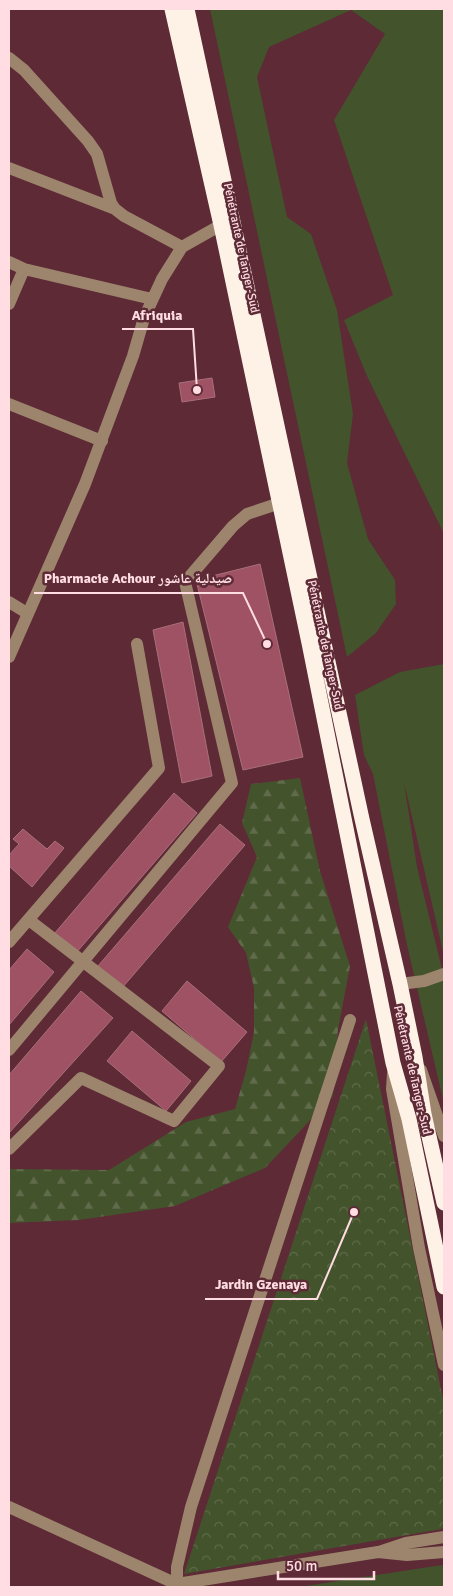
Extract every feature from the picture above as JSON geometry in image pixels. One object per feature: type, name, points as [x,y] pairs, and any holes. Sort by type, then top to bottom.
[{"type":"highway","name":"Pénétrante de Tanger-Sud","points":[[172,9],[221,225],[280,503],[393,1063],[408,1119],[444,1287]]},
{"type":"highway","name":"Pénétrante de Tanger-Sud","points":[[188,9],[288,480],[400,984],[424,1114],[444,1203]]},
{"type":"street","points":[[9,58],[24,70],[88,140],[97,154],[111,203],[115,209]]},
{"type":"street","points":[[9,168],[115,209],[124,216],[182,247]]},
{"type":"street","points":[[9,657],[85,484],[152,299],[182,247],[221,225]]},
{"type":"street","points":[[9,262],[24,269],[152,299]]},
{"type":"street","points":[[9,304],[24,269]]},
{"type":"street","points":[[9,404],[102,441]]},
{"type":"street","points":[[9,1050],[232,783],[185,582],[233,526],[247,514],[280,503]]},
{"type":"street","points":[[9,602],[27,613]]},
{"type":"street","points":[[9,942],[159,768],[137,644]]},
{"type":"street","points":[[9,1148],[81,1078],[174,1121],[219,1066],[29,920]]},
{"type":"street","points":[[400,984],[424,981],[444,974]]},
{"type":"street","points":[[178,1586],[177,1567],[191,1507],[350,1020]]},
{"type":"street","points":[[415,1057],[444,1136]]},
{"type":"street","points":[[393,1063],[392,1089],[412,1208],[444,1365]]},
{"type":"street","points":[[9,1508],[178,1586],[378,1552],[396,1545],[444,1537]]},
{"type":"street","points":[[378,1552],[407,1555],[444,1552]]},
{"type":"green space","points":[[210,9],[444,9],[444,534],[367,376],[344,320],[393,295],[334,120],[385,34],[351,10],[269,47],[257,77],[287,217],[311,234],[337,310],[353,414],[347,463],[368,539],[395,580],[396,604],[376,633],[347,657]]},
{"type":"green space","points":[[444,664],[444,956],[404,782],[417,867],[444,977],[444,1104],[407,945],[373,774],[364,755],[355,695],[400,672]]},
{"type":"green space","points":[[300,778],[320,871],[350,966],[338,1030],[333,1096],[265,1168],[175,1206],[79,1220],[9,1223],[9,1169],[109,1170],[186,1122],[235,1109],[246,1071],[254,1032],[254,988],[246,953],[228,927],[257,857],[242,823],[251,784]]},
{"type":"green space","points":[[366,1019],[444,1404],[444,1526],[442,1529],[184,1574]]},
{"type":"green space","points":[[442,1565],[444,1568],[444,1587],[299,1587]]},
{"type":"building","points":[[212,378],[215,397],[182,402],[179,383]]},
{"type":"building","points":[[260,564],[303,757],[243,770],[196,580]]},
{"type":"building","points":[[183,622],[212,776],[182,783],[153,630]]},
{"type":"building","points":[[174,793],[197,813],[76,953],[54,934]]},
{"type":"building","points":[[220,824],[245,845],[122,988],[98,966]]},
{"type":"building","points":[[23,829],[47,849],[55,841],[64,848],[32,887],[9,866],[9,855],[19,844],[13,839]]},
{"type":"building","points":[[27,949],[54,972],[9,1025],[9,970]]},
{"type":"building","points":[[187,981],[247,1032],[221,1062],[162,1011]]},
{"type":"building","points":[[81,991],[113,1018],[9,1133],[9,1075]]},
{"type":"building","points":[[132,1031],[191,1081],[166,1111],[107,1061]]},
{"type":"place","name":"Afriquia","points":[[197,390]]},
{"type":"place","name":"Pharmacie Achour صيدلية عاشور","points":[[267,644]]},
{"type":"place","name":"Jardin Gzenaya","points":[[354,1212]]}]
